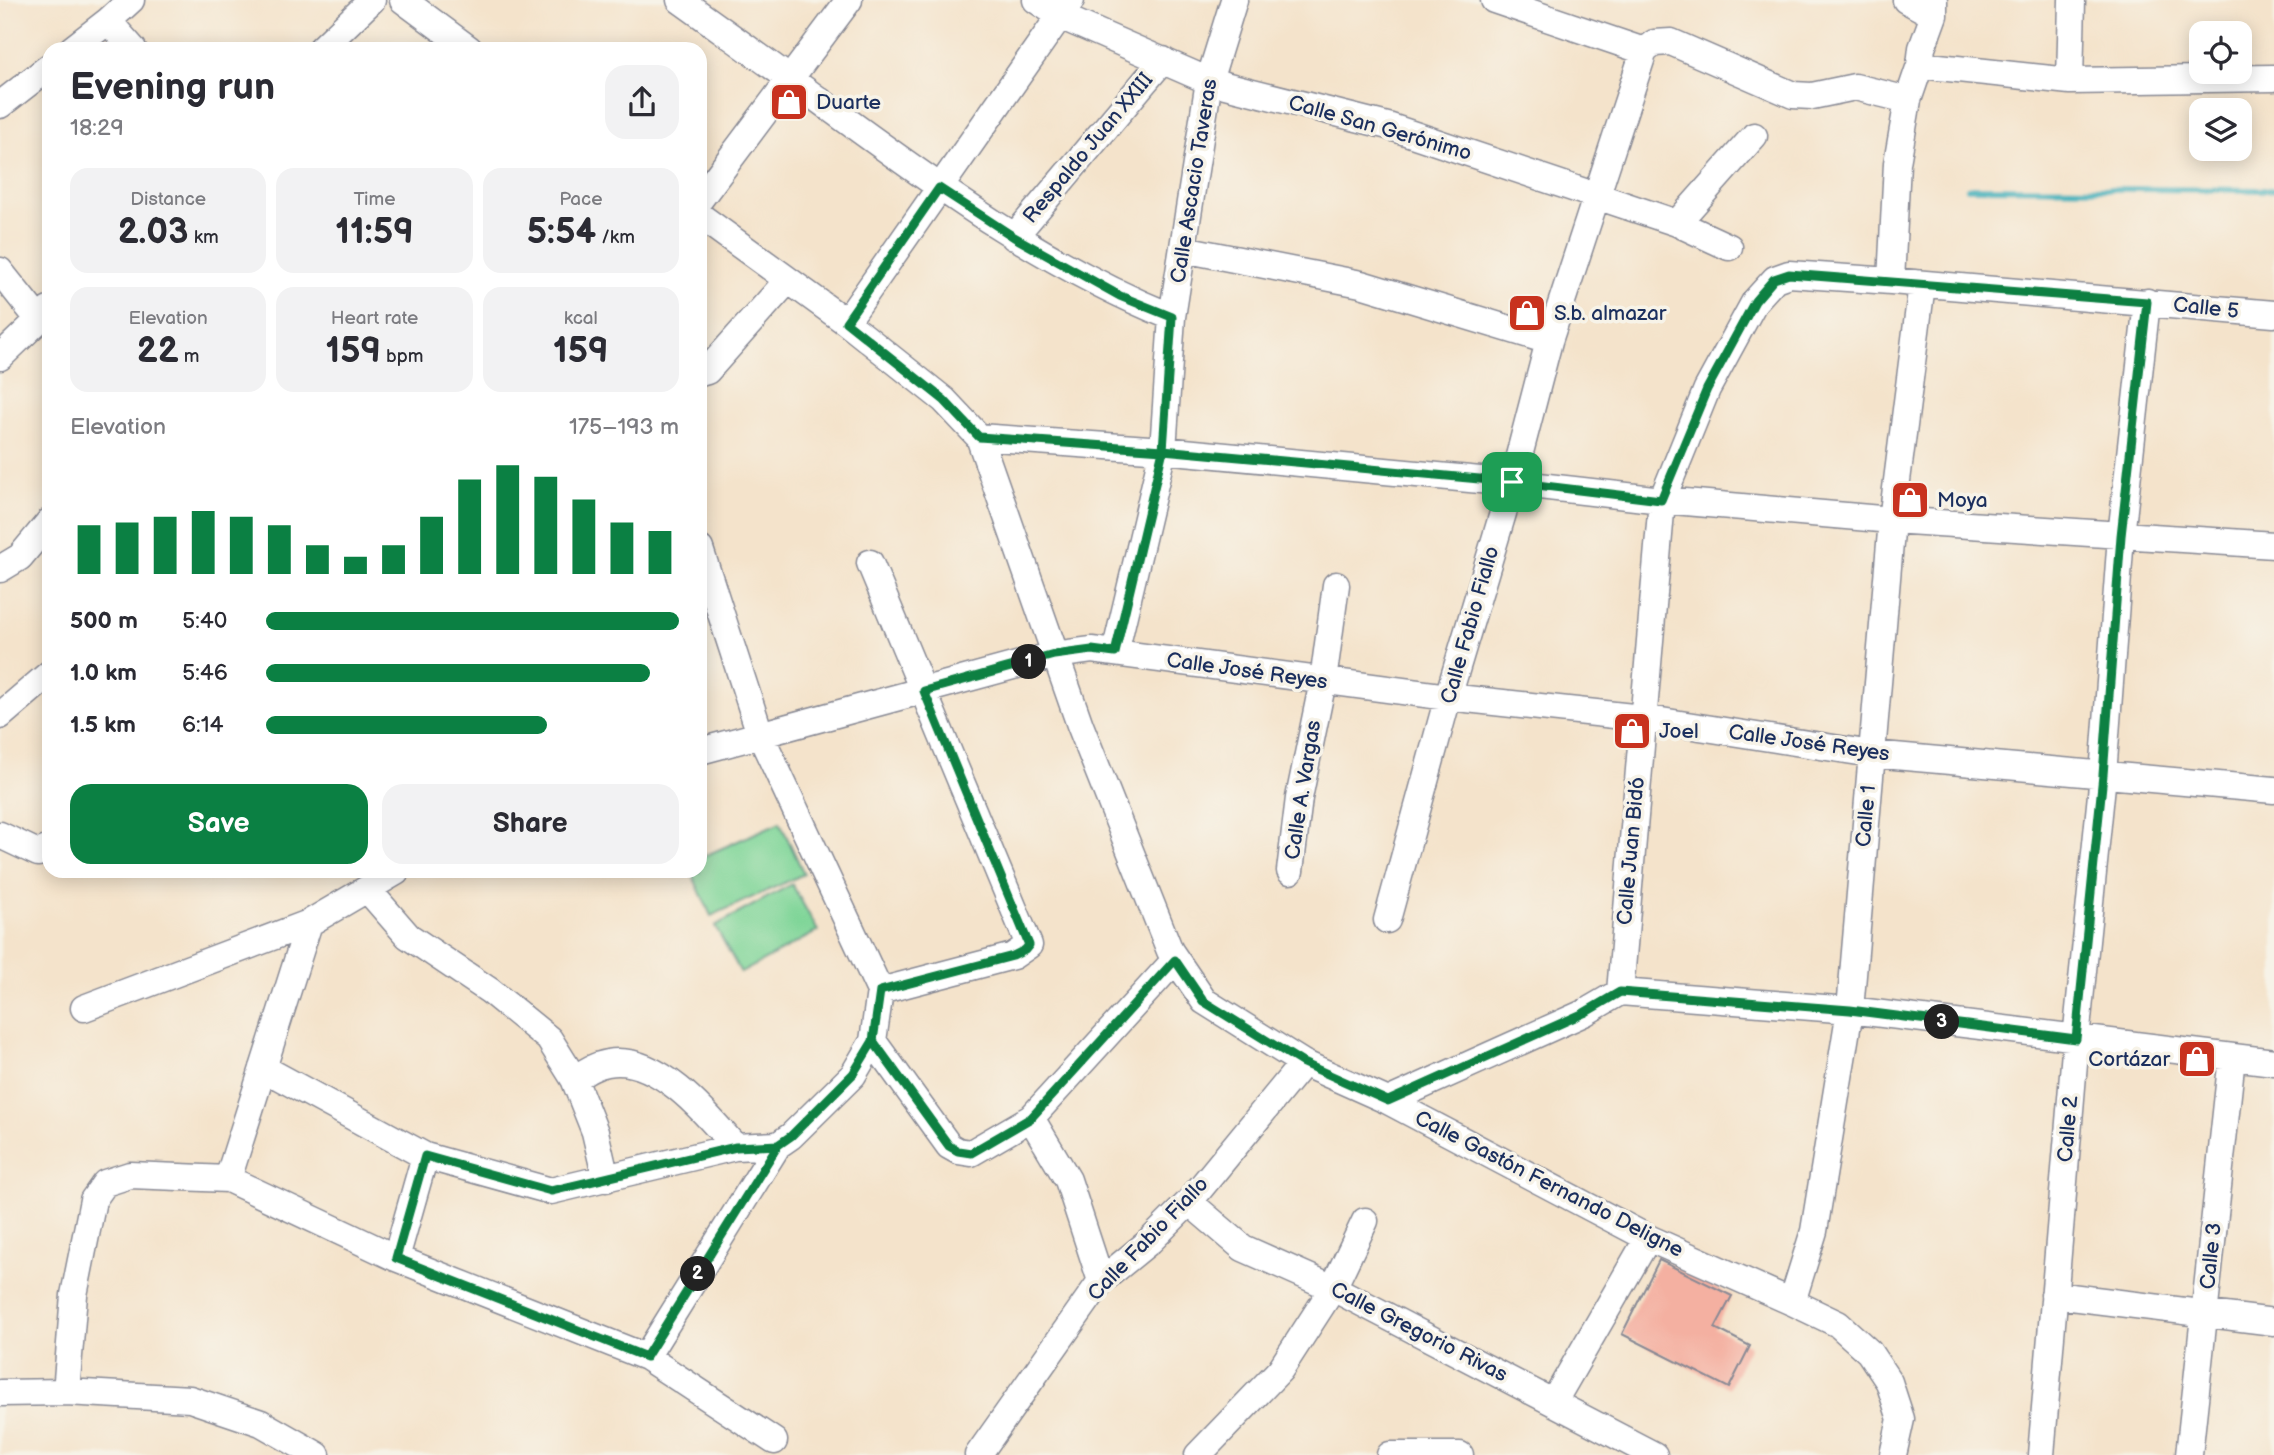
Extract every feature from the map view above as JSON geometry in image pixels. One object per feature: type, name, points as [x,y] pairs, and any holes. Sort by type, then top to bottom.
[{"type":"street","points":[[81,42],[131,0]]},
{"type":"street","points":[[328,42],[372,0]]},
{"type":"street","points":[[402,0],[459,42]]},
{"type":"street","points":[[680,0],[939,188],[1014,237],[1120,296],[1172,317]]},
{"type":"street","points":[[707,191],[849,0]]},
{"type":"street","name":"Calle San Gerónimo","points":[[1036,0],[1065,8],[1209,81],[1388,126],[1677,223],[1730,247]]},
{"type":"street","name":"Calle Ascacio Taveras","points":[[1115,653],[1163,450],[1172,317],[1209,81],[1234,0]]},
{"type":"street","points":[[1892,281],[1898,163],[1908,100],[1934,8],[1906,0]]},
{"type":"street","points":[[2070,81],[2071,0]]},
{"type":"street","points":[[1507,2],[1644,51],[1654,43],[1671,42],[1793,95],[1812,96],[1855,87],[1908,100]]},
{"type":"street","points":[[846,322],[1065,8]]},
{"type":"street","points":[[108,21],[127,42]]},
{"type":"street","name":"Calle Fabio Fiallo","points":[[1387,920],[1448,696],[1512,482],[1549,341],[1644,51]]},
{"type":"street","name":"Respaldo Juan XXIII","points":[[1014,237],[1163,60]]},
{"type":"street","points":[[1920,65],[2070,81],[2274,78]]},
{"type":"street","points":[[0,105],[42,72]]},
{"type":"street","points":[[1677,223],[1754,136]]},
{"type":"street","name":"Calle Gastón Fernando Deligne","points":[[707,221],[846,322],[944,400],[979,437],[1084,738],[1170,951],[1203,1001],[1303,1063],[1388,1101],[1648,1238],[1838,1324],[1870,1352],[1889,1382],[1901,1419],[1893,1455]]},
{"type":"street","points":[[1183,249],[1361,284],[1549,341]]},
{"type":"street","points":[[0,271],[42,313]]},
{"type":"street","name":"Calle 5","points":[[1661,500],[1707,389],[1755,301],[1774,279],[1789,274],[2274,314]]},
{"type":"street","points":[[707,371],[788,280]]},
{"type":"street","name":"Calle 1","points":[[1792,1302],[1814,1231],[1850,1010],[1892,520],[1922,284]]},
{"type":"street","name":"Calle 2","points":[[2041,1455],[2076,1039],[2103,775],[2121,536],[2147,302]]},
{"type":"street","points":[[0,357],[42,317]]},
{"type":"street","points":[[979,437],[1163,450],[1512,482],[1661,500],[1892,520],[2274,545]]},
{"type":"street","name":"Calle Juan Bidó","points":[[1620,992],[1661,500]]},
{"type":"street","points":[[0,569],[20,557],[42,530]]},
{"type":"street","points":[[870,563],[1029,945],[1013,956],[880,991]]},
{"type":"street","points":[[646,1357],[778,1145],[791,1136],[853,1074],[873,1041],[880,991],[760,734],[707,571]]},
{"type":"street","name":"Calle A. Vargas","points":[[1290,871],[1299,798],[1323,681],[1336,585]]},
{"type":"street","name":"Calle José Reyes","points":[[707,749],[1054,655],[1092,650],[1323,681],[1642,718],[1872,754],[2274,790]]},
{"type":"street","points":[[0,716],[42,680]]},
{"type":"street","points":[[0,835],[38,853],[42,851]]},
{"type":"street","points":[[84,1008],[309,923],[387,878]]},
{"type":"street","points":[[368,890],[408,936],[490,991],[549,1040],[574,1079],[595,1132],[606,1179]]},
{"type":"street","points":[[228,1179],[309,923]]},
{"type":"street","points":[[873,1041],[949,1146],[971,1153],[1031,1118],[1175,960]]},
{"type":"street","points":[[1388,1101],[1584,1013],[1620,992],[1850,1010],[2274,1062]]},
{"type":"street","name":"Calle 3","points":[[2189,1455],[2232,1057]]},
{"type":"street","points":[[574,1079],[591,1068],[611,1062],[643,1066],[679,1088],[712,1119],[736,1147]]},
{"type":"street","name":"Calle Fabio Fiallo","points":[[978,1455],[1101,1280],[1150,1241],[1189,1202],[1303,1063]]},
{"type":"street","points":[[263,1068],[425,1156],[551,1191],[736,1147],[778,1145]]},
{"type":"street","points":[[1031,1118],[1068,1180],[1101,1280]]},
{"type":"street","points":[[396,1258],[425,1156]]},
{"type":"street","points":[[66,1392],[74,1295],[93,1200],[105,1183],[130,1175],[228,1179],[396,1258],[646,1357],[774,1441]]},
{"type":"street","name":"Calle Gregorio Rivas","points":[[1189,1202],[1243,1248],[1333,1288],[1654,1455]]},
{"type":"street","points":[[1198,1455],[1280,1370],[1333,1288],[1365,1221]]},
{"type":"street","points":[[1554,1401],[1648,1238]]},
{"type":"street","points":[[2054,1295],[2274,1322]]},
{"type":"street","points":[[0,1393],[66,1392],[190,1399],[261,1423],[317,1455]]},
{"type":"street","points":[[1390,1455],[1460,1455]]},
{"type":"green space","points":[[780,822],[804,874],[711,916],[694,878],[707,878],[707,855]]},
{"type":"green space","points":[[792,884],[818,931],[741,973],[715,926]]},
{"type":"building","points":[[1659,1260],[1732,1296],[1715,1328],[1750,1346],[1729,1388],[1622,1334]]},
{"type":"waterway","points":[[1968,188],[2274,190]]},
{"type":"place","name":"Duarte","points":[[789,102]]},
{"type":"place","name":"S.b. almazar","points":[[1527,313]]},
{"type":"place","name":"Moya","points":[[1910,500]]},
{"type":"place","name":"Joel","points":[[1632,731]]},
{"type":"place","name":"Cortázar","points":[[2197,1059]]},
{"type":"route","points":[[1512,482],[1163,450],[979,437],[944,400],[846,322],[939,188],[1014,237],[1120,296],[1172,317],[1163,450],[1115,653],[1092,650],[1054,655],[924,691],[1029,945],[1013,956],[880,991],[873,1041],[853,1074],[791,1136],[778,1145],[736,1147],[551,1191],[425,1156],[396,1258],[646,1357],[778,1145],[791,1136],[853,1074],[873,1041],[949,1146],[971,1153],[1031,1118],[1175,960],[1203,1001],[1303,1063],[1388,1101],[1584,1013],[1620,992],[1850,1010],[2076,1039],[2103,775],[2121,536],[2147,302],[1789,274],[1774,279],[1755,301],[1707,389],[1661,500],[1512,482]]}]
